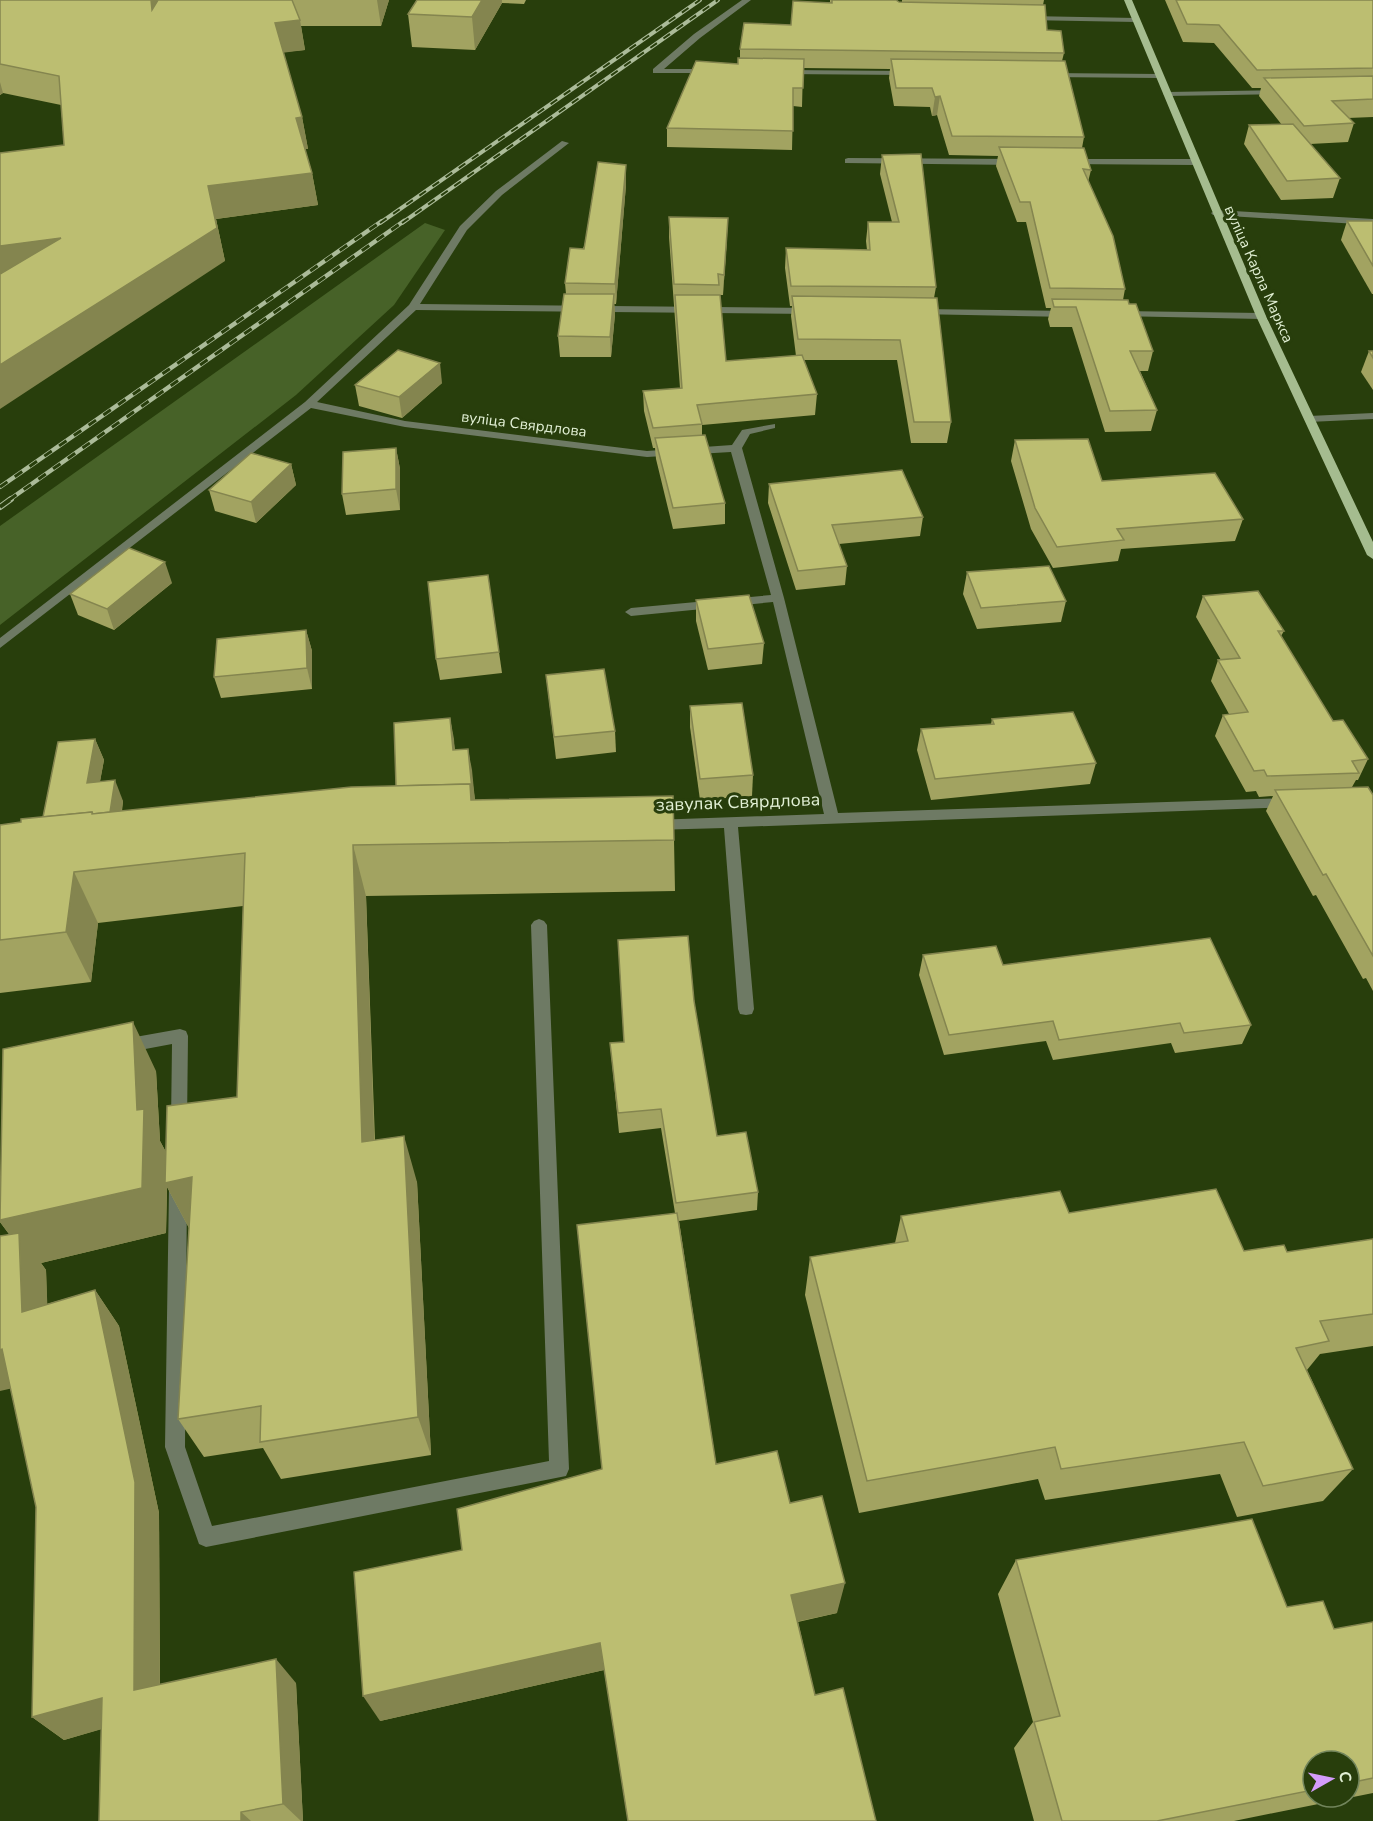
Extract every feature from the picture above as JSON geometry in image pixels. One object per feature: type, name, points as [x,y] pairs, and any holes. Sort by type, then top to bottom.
[{"type":"main road","name":"вуліца Карла Маркса","points":[[1128,0],[1194,162],[1261,316],[1373,555]]},
{"type":"street","points":[[726,72],[656,71],[697,36],[747,0]]},
{"type":"street","points":[[1023,18],[1136,20]]},
{"type":"street","points":[[773,72],[914,73]]},
{"type":"street","points":[[1044,75],[1159,76]]},
{"type":"street","points":[[1167,94],[1293,92]]},
{"type":"street","points":[[0,645],[309,404],[413,307],[464,228],[499,193],[565,143]]},
{"type":"street","points":[[848,161],[1033,162]]},
{"type":"street","points":[[1056,162],[1194,162]]},
{"type":"street","points":[[1216,213],[1373,222]]},
{"type":"street","points":[[413,307],[820,311]]},
{"type":"street","points":[[904,312],[1084,314]]},
{"type":"street","points":[[1107,314],[1261,316]]},
{"type":"street","name":"вуліца Свярдлова","points":[[309,404],[405,424],[647,454],[736,448]]},
{"type":"street","points":[[1309,420],[1373,416]]},
{"type":"street","points":[[736,448],[746,432],[771,426]]},
{"type":"street","name":"завулак Свярдлова","points":[[736,448],[778,598],[832,819]]},
{"type":"street","points":[[631,612],[778,598]]},
{"type":"street","name":"завулак Свярдлова","points":[[636,825],[1302,802]]},
{"type":"street","points":[[730,823],[746,1009]]},
{"type":"street","points":[[178,1177],[175,1447],[206,1536],[559,1469],[539,925]]},
{"type":"street","points":[[101,1050],[180,1036],[179,1141]]},
{"type":"green space","points":[[425,223],[445,230],[394,305],[296,395],[0,625],[0,526]]},
{"type":"building","points":[[0,0],[151,0],[152,10],[158,0],[292,0],[300,20],[275,23],[302,117],[296,118],[312,173],[208,186],[217,228],[0,365],[0,274],[61,238],[0,246],[0,153],[64,145],[59,76],[0,64]]},
{"type":"building","points":[[417,0],[482,0],[472,17],[408,14]]},
{"type":"building","points":[[832,0],[1045,5],[1047,30],[1061,31],[1064,53],[740,49],[744,23],[791,25],[793,1],[832,3]]},
{"type":"building","points":[[1176,0],[1373,0],[1373,68],[1257,70],[1219,25],[1187,24]]},
{"type":"building","points":[[738,58],[804,59],[803,88],[793,88],[793,131],[667,128],[696,61],[738,64]]},
{"type":"building","points":[[891,59],[1065,61],[1084,137],[952,136],[940,96],[935,97],[932,88],[896,88]]},
{"type":"building","points":[[1373,76],[1373,99],[1332,101],[1354,123],[1304,126],[1264,78]]},
{"type":"building","points":[[1293,124],[1340,178],[1287,181],[1249,125]]},
{"type":"building","points":[[999,147],[1084,148],[1091,170],[1083,169],[1113,236],[1125,289],[1050,288],[1030,202],[1020,202]]},
{"type":"building","points":[[921,154],[936,287],[791,286],[786,248],[870,250],[868,222],[899,222],[882,155]]},
{"type":"building","points":[[598,162],[626,165],[615,284],[565,283],[570,248],[584,249]]},
{"type":"building","points":[[669,217],[728,218],[724,275],[718,274],[719,285],[674,284]]},
{"type":"building","points":[[1347,221],[1373,221],[1373,266]]},
{"type":"building","points":[[564,294],[614,294],[610,337],[558,336]]},
{"type":"building","points":[[675,295],[720,295],[726,361],[802,355],[817,394],[697,405],[702,424],[653,428],[643,391],[682,388]]},
{"type":"building","points":[[792,296],[937,298],[951,422],[914,422],[900,340],[798,339]]},
{"type":"building","points":[[1052,299],[1128,300],[1129,304],[1136,304],[1153,351],[1130,351],[1157,410],[1110,411],[1076,307],[1054,307]]},
{"type":"building","points":[[398,350],[440,363],[399,397],[355,385]]},
{"type":"building","points":[[705,435],[725,503],[673,508],[655,438]]},
{"type":"building","points":[[1088,439],[1102,481],[1215,473],[1243,519],[1117,529],[1124,540],[1057,547],[1035,508],[1015,440]]},
{"type":"building","points":[[396,448],[396,489],[342,494],[343,452]]},
{"type":"building","points":[[251,453],[291,464],[251,502],[209,490]]},
{"type":"building","points":[[902,470],[923,517],[832,525],[847,566],[798,571],[769,484]]},
{"type":"building","points":[[129,548],[165,562],[107,609],[70,594]]},
{"type":"building","points":[[1049,566],[1066,601],[981,608],[967,572]]},
{"type":"building","points":[[488,575],[499,652],[436,659],[428,582]]},
{"type":"building","points":[[1258,591],[1284,631],[1278,631],[1333,721],[1343,720],[1368,759],[1352,761],[1359,773],[1267,776],[1264,770],[1254,771],[1223,715],[1248,712],[1218,660],[1240,658],[1203,596]]},
{"type":"building","points":[[749,595],[764,643],[708,649],[696,600]]},
{"type":"building","points":[[306,630],[307,668],[214,677],[217,639]]},
{"type":"building","points":[[604,669],[615,731],[554,737],[546,675]]},
{"type":"building","points":[[742,703],[753,775],[700,779],[690,706]]},
{"type":"building","points":[[1073,712],[1096,763],[935,779],[921,729],[994,724],[992,719]]},
{"type":"building","points":[[450,718],[453,750],[468,749],[473,800],[470,784],[396,786],[394,723]]},
{"type":"building","points":[[95,739],[87,783],[115,780],[110,812],[43,817],[58,742]]},
{"type":"building","points":[[470,784],[471,800],[673,796],[674,840],[353,845],[362,1142],[404,1136],[418,1417],[260,1442],[261,1406],[178,1419],[192,1177],[165,1183],[167,1106],[237,1097],[245,853],[74,872],[66,932],[0,940],[0,825],[21,822],[21,819],[92,812],[92,814],[351,787]]},
{"type":"building","points":[[1368,787],[1373,795],[1373,956],[1326,874],[1323,875],[1275,790]]},
{"type":"building","points":[[688,936],[694,1001],[717,1136],[746,1132],[758,1192],[676,1203],[661,1109],[618,1113],[610,1043],[624,1042],[618,940]]},
{"type":"building","points":[[1210,938],[1251,1025],[1184,1033],[1180,1023],[1059,1040],[1053,1021],[949,1035],[923,955],[996,946],[1003,965]]},
{"type":"building","points":[[133,1022],[137,1110],[144,1109],[142,1188],[0,1220],[3,1049]]},
{"type":"building","points":[[1216,1189],[1244,1251],[1284,1245],[1287,1252],[1373,1239],[1373,1314],[1320,1321],[1329,1341],[1296,1348],[1353,1469],[1263,1486],[1244,1442],[1061,1469],[1055,1447],[867,1481],[810,1257],[908,1241],[901,1216],[1060,1191],[1069,1213]]},
{"type":"building","points":[[677,1213],[716,1464],[777,1451],[790,1503],[822,1496],[845,1583],[791,1595],[815,1695],[843,1688],[876,1821],[628,1821],[600,1643],[363,1696],[354,1572],[462,1550],[457,1509],[602,1469],[577,1225]]},
{"type":"building","points":[[19,1233],[22,1312],[95,1290],[135,1482],[134,1690],[276,1659],[283,1804],[241,1812],[241,1821],[99,1821],[102,1698],[32,1717],[36,1507],[2,1349],[0,1350],[0,1236]]},
{"type":"building","points":[[1252,1519],[1287,1607],[1323,1601],[1334,1629],[1373,1622],[1373,1778],[1361,1780],[1361,1749],[1301,1749],[1301,1792],[1157,1821],[1062,1821],[1034,1722],[1060,1716],[1016,1560]]},
{"type":"railway","points":[[380,223],[700,0]]},
{"type":"railway","points":[[402,223],[718,0]]},
{"type":"railway","points":[[0,487],[382,221]]},
{"type":"railway","points":[[9,500],[404,221]]},
{"type":"railway","points":[[0,507],[11,499]]}]
